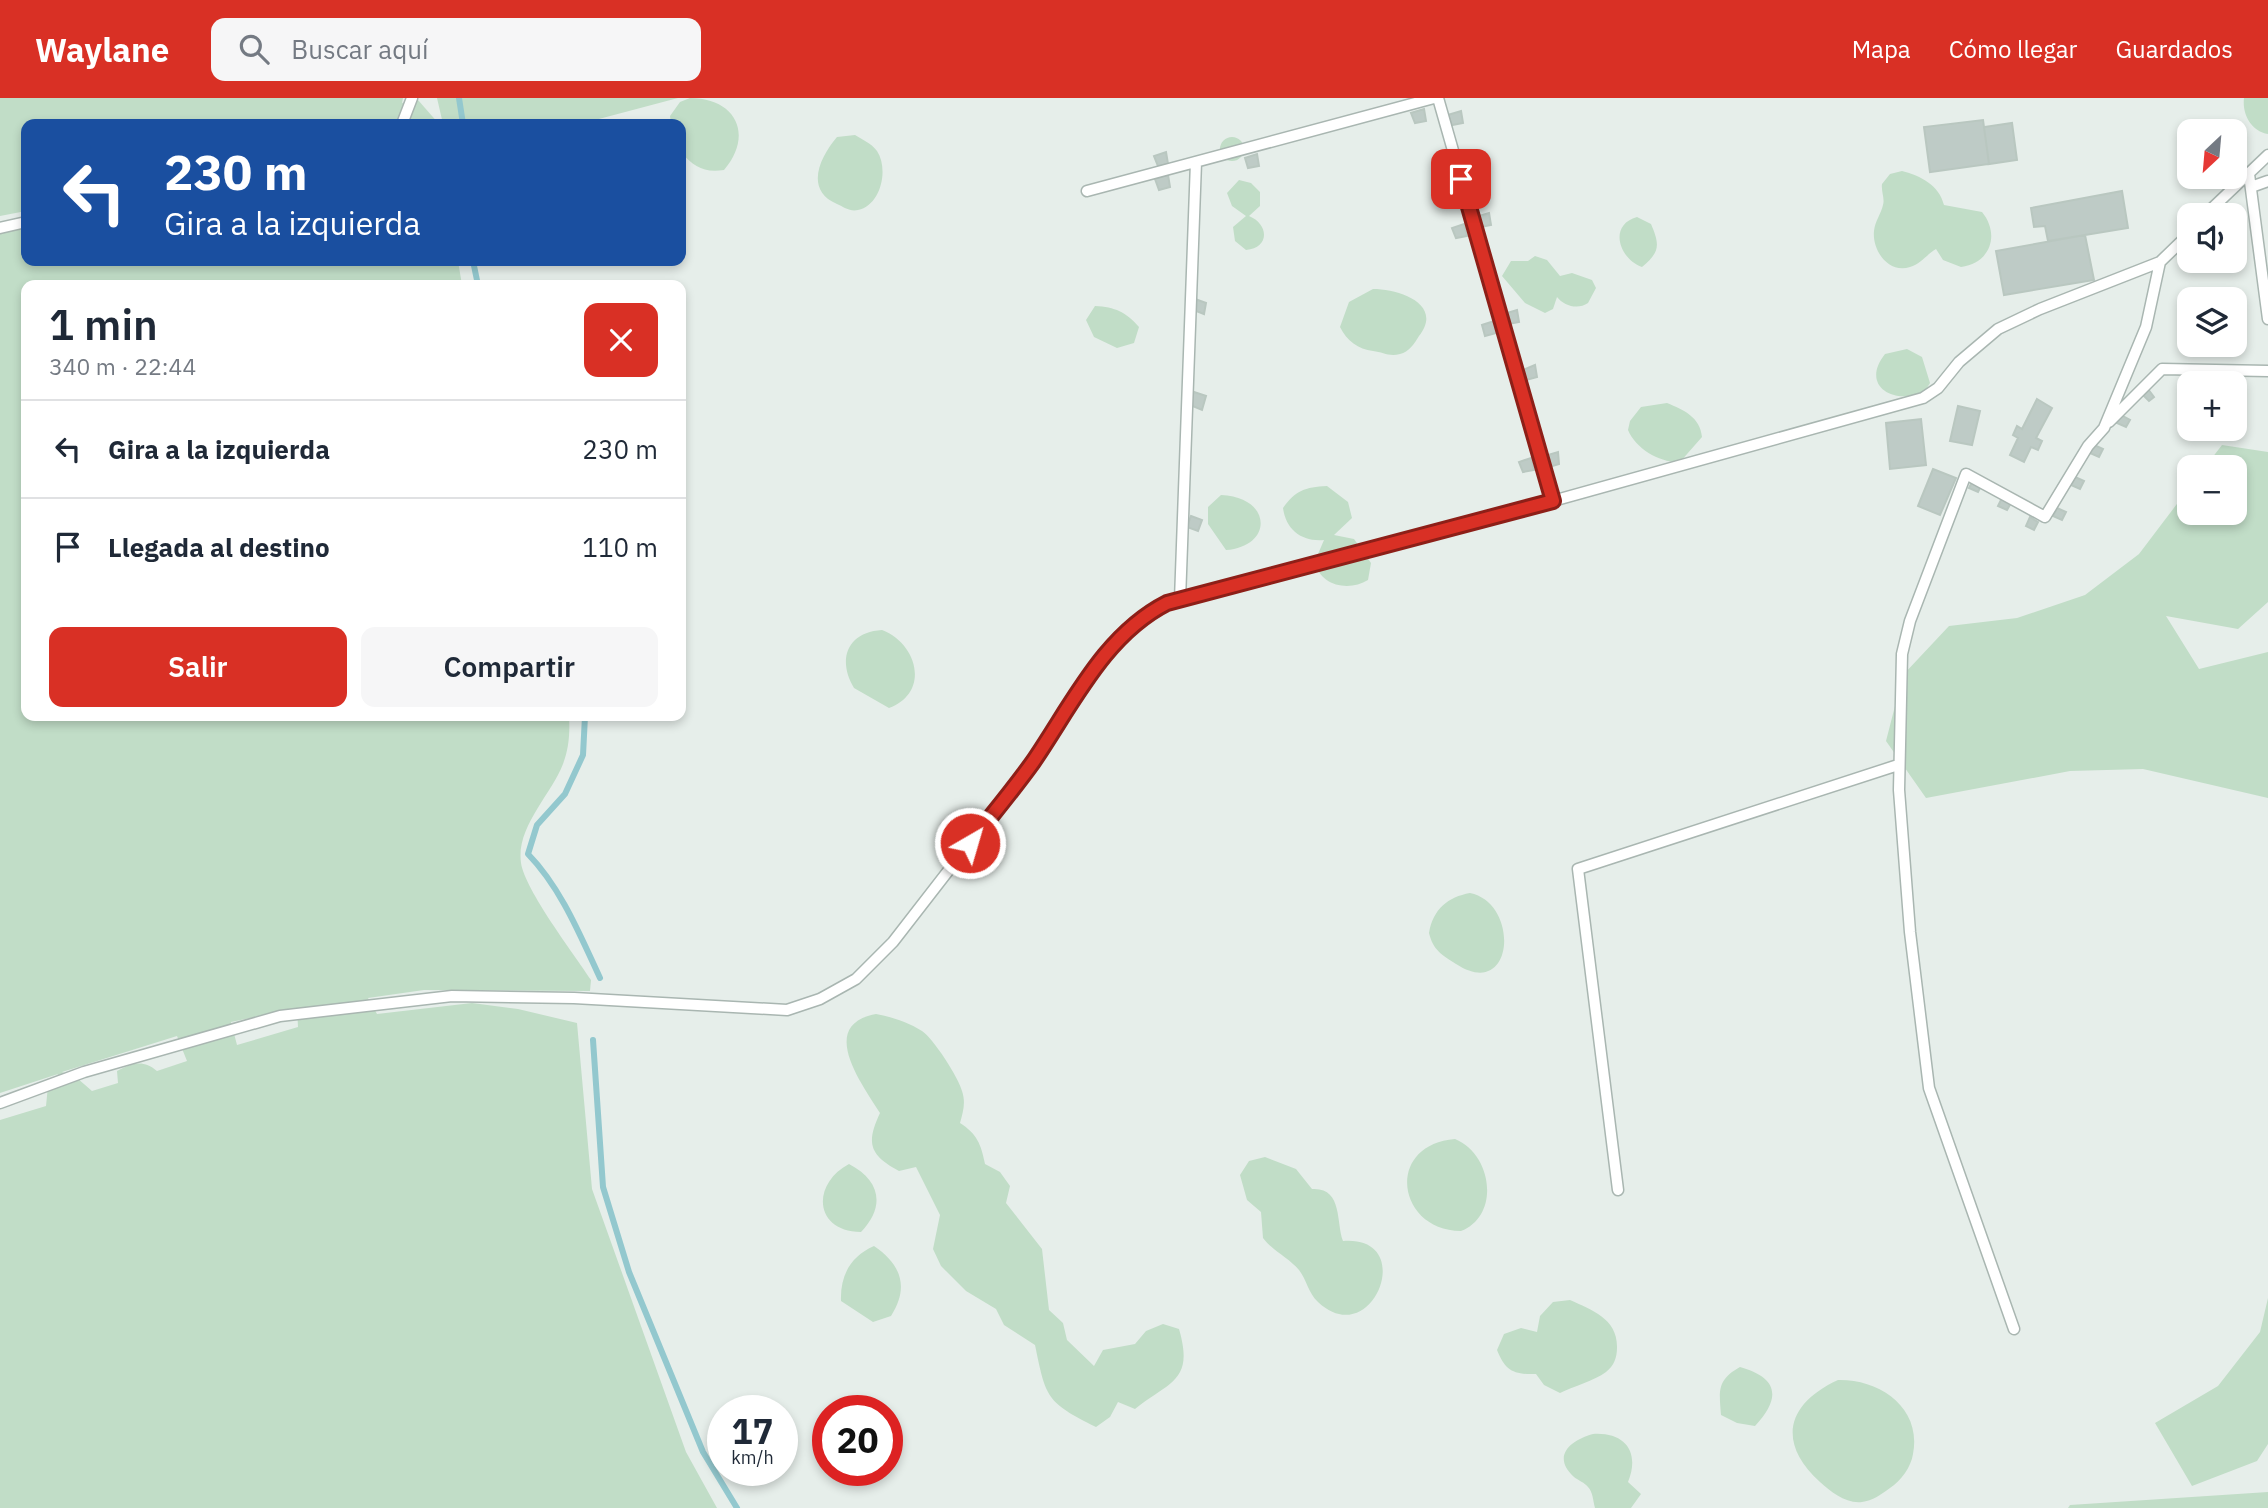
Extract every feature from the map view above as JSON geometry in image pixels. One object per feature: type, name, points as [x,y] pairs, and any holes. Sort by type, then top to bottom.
[{"type":"lane","points":[[404,119],[412,98]]},
{"type":"lane","points":[[1087,191],[1436,98],[1553,501]]},
{"type":"lane","points":[[2218,203],[2268,155]]},
{"type":"lane","points":[[1180,600],[1196,162]]},
{"type":"lane","points":[[2249,174],[2268,319]]},
{"type":"lane","points":[[2251,187],[2268,181]]},
{"type":"lane","points":[[0,228],[21,223]]},
{"type":"lane","points":[[0,1103],[84,1072],[280,1016],[452,996],[574,998],[787,1010],[820,999],[856,979],[893,943],[1031,764],[1112,644],[1145,614],[1180,600],[1553,501],[1923,398],[1938,388],[1959,362],[1998,329],[2040,309],[2160,262],[2177,246]]},
{"type":"lane","points":[[2104,428],[2146,327],[2160,262]]},
{"type":"lane","points":[[2014,1329],[1929,1088],[1910,932],[1898,765],[1902,654],[1966,474],[2045,517],[2067,477],[2104,428],[2162,369],[2268,372]]},
{"type":"lane","points":[[1618,1189],[1578,869],[1898,765]]},
{"type":"green space","points":[[0,98],[403,98],[402,103],[418,100],[435,119],[21,119],[21,212],[0,216]]},
{"type":"green space","points":[[437,98],[678,98],[599,119],[442,119]]},
{"type":"green space","points":[[690,98],[719,104],[736,121],[738,144],[724,170],[700,168],[686,158],[686,119],[670,119],[670,116],[680,102]]},
{"type":"green space","points":[[2244,98],[2268,98],[2268,134],[2252,126],[2245,110]]},
{"type":"green space","points":[[855,135],[877,151],[881,158],[882,176],[881,185],[872,201],[866,207],[855,210],[847,209],[827,198],[818,182],[818,173],[825,154],[837,137]]},
{"type":"green space","points":[[1232,137],[1243,144],[1244,149],[1237,160],[1232,161],[1221,154],[1220,149],[1227,138]]},
{"type":"green space","points":[[1902,171],[1928,182],[1938,192],[1944,205],[1982,212],[1991,229],[1990,246],[1986,254],[1961,267],[1943,260],[1936,249],[1910,267],[1888,264],[1876,246],[1875,227],[1883,203],[1882,184],[1890,174]]},
{"type":"green space","points":[[1239,180],[1251,183],[1260,192],[1260,206],[1249,216],[1260,224],[1263,240],[1254,248],[1246,250],[1235,241],[1233,227],[1246,216],[1232,206],[1227,193]]},
{"type":"green space","points":[[1637,217],[1651,224],[1657,243],[1652,257],[1642,267],[1627,257],[1620,242],[1622,227]]},
{"type":"green space","points":[[21,220],[21,266],[459,266],[461,280],[21,280],[21,721],[569,721],[565,758],[558,776],[529,824],[521,850],[521,863],[524,875],[540,905],[591,980],[590,991],[424,990],[368,998],[377,1014],[472,1003],[518,1009],[577,1023],[592,1189],[686,1452],[717,1508],[0,1508],[0,1120],[46,1106],[48,1086],[58,1074],[0,1093],[0,224]],"holes":[[[297,1008],[298,1027],[237,1045],[231,1022]],[[177,1036],[187,1061],[157,1071],[147,1065],[133,1064],[117,1071],[118,1083],[92,1091],[77,1078],[62,1072]]]},
{"type":"green space","points":[[1535,256],[1547,260],[1560,276],[1572,273],[1592,280],[1596,288],[1588,303],[1571,306],[1557,297],[1553,309],[1545,313],[1525,303],[1502,276],[1511,261],[1528,261]]},
{"type":"green space","points":[[1373,289],[1406,295],[1422,307],[1426,315],[1425,325],[1409,350],[1389,355],[1362,348],[1353,344],[1340,327],[1349,302]]},
{"type":"green space","points":[[1095,306],[1120,311],[1134,322],[1139,327],[1134,343],[1117,348],[1094,337],[1086,320]]},
{"type":"green space","points":[[1907,349],[1922,357],[1930,383],[1925,391],[1914,395],[1893,395],[1879,384],[1876,376],[1878,366],[1885,354]]},
{"type":"green space","points":[[1667,403],[1690,415],[1701,430],[1702,437],[1680,462],[1650,454],[1637,443],[1628,430],[1630,421],[1641,407]]},
{"type":"green space","points":[[2222,445],[2268,452],[2268,602],[2238,629],[2166,616],[2199,669],[2268,652],[2268,798],[2143,769],[2070,771],[1926,798],[1886,741],[1903,675],[1949,626],[2017,618],[2085,595],[2139,554],[2177,504],[2177,525],[2247,525],[2247,455],[2214,455]]},
{"type":"green space","points":[[1327,486],[1348,502],[1352,518],[1334,535],[1354,539],[1371,563],[1368,580],[1360,584],[1344,586],[1322,576],[1315,561],[1324,540],[1302,537],[1291,528],[1285,516],[1283,508],[1296,494],[1313,487]]},
{"type":"green space","points":[[1221,495],[1238,498],[1258,512],[1261,522],[1259,531],[1253,540],[1242,547],[1226,550],[1208,524],[1208,507]]},
{"type":"green space","points":[[882,630],[904,645],[914,668],[911,691],[902,701],[889,708],[854,688],[846,667],[848,649],[853,642],[860,636]]},
{"type":"green space","points":[[1470,893],[1486,900],[1497,914],[1503,930],[1504,946],[1500,961],[1490,970],[1476,972],[1456,964],[1442,955],[1429,933],[1434,917],[1443,905]]},
{"type":"green space","points":[[876,1014],[900,1020],[922,1031],[951,1068],[963,1095],[964,1107],[960,1123],[971,1131],[977,1140],[985,1164],[1000,1172],[1010,1186],[1006,1203],[1042,1249],[1049,1310],[1063,1323],[1067,1340],[1094,1366],[1103,1350],[1135,1344],[1146,1331],[1163,1324],[1179,1329],[1184,1359],[1181,1370],[1169,1385],[1135,1409],[1118,1402],[1110,1417],[1096,1427],[1067,1411],[1051,1396],[1042,1377],[1035,1345],[1004,1325],[996,1309],[966,1291],[941,1266],[933,1249],[940,1215],[916,1167],[899,1171],[876,1154],[872,1140],[880,1113],[863,1087],[849,1057],[849,1030],[858,1020]]},
{"type":"green space","points":[[1455,1139],[1477,1157],[1484,1170],[1487,1185],[1482,1212],[1474,1223],[1461,1231],[1439,1227],[1423,1217],[1412,1203],[1407,1187],[1409,1171],[1417,1156],[1432,1145]]},
{"type":"green space","points":[[1265,1157],[1296,1169],[1312,1189],[1329,1194],[1334,1200],[1343,1241],[1366,1244],[1379,1255],[1383,1271],[1379,1288],[1370,1304],[1355,1313],[1338,1314],[1318,1302],[1299,1270],[1263,1238],[1261,1212],[1247,1200],[1240,1175],[1249,1161]]},
{"type":"green space","points":[[849,1164],[867,1178],[876,1194],[874,1213],[861,1232],[845,1230],[834,1224],[823,1206],[828,1183]]},
{"type":"green space","points":[[874,1246],[891,1261],[900,1278],[901,1287],[897,1306],[891,1316],[873,1322],[841,1301],[841,1292],[845,1275],[853,1261]]},
{"type":"green space","points":[[2268,1298],[2268,1444],[2257,1461],[2192,1486],[2155,1423],[2218,1386],[2260,1332]]},
{"type":"green space","points":[[1570,1300],[1595,1312],[1608,1323],[1616,1338],[1617,1351],[1613,1364],[1606,1372],[1560,1393],[1544,1385],[1536,1374],[1511,1370],[1497,1350],[1504,1334],[1521,1328],[1537,1332],[1540,1316],[1553,1302]]},
{"type":"green space","points":[[1740,1367],[1762,1377],[1772,1390],[1769,1407],[1755,1426],[1737,1423],[1721,1415],[1721,1386],[1727,1376]]},
{"type":"green space","points":[[1838,1380],[1853,1381],[1882,1391],[1894,1399],[1911,1422],[1913,1454],[1908,1469],[1894,1485],[1866,1501],[1845,1499],[1824,1486],[1806,1467],[1797,1453],[1793,1439],[1793,1425],[1807,1401]]},
{"type":"green space","points":[[1593,1434],[1614,1437],[1627,1446],[1632,1462],[1628,1482],[1641,1494],[1631,1508],[1595,1508],[1590,1489],[1567,1469],[1564,1456],[1567,1450],[1578,1440]]},
{"type":"green space","points":[[2268,1492],[2268,1508],[2068,1508],[2070,1505]]},
{"type":"building","points":[[1424,109],[1426,121],[1415,123],[1411,113]]},
{"type":"building","points":[[1461,111],[1463,123],[1452,125],[1448,115]]},
{"type":"building","points":[[1983,120],[1989,164],[1930,172],[1924,127]]},
{"type":"building","points":[[2012,123],[2017,160],[1989,164],[1984,127]]},
{"type":"building","points":[[1166,152],[1168,164],[1158,166],[1154,156]]},
{"type":"building","points":[[1257,154],[1259,166],[1248,168],[1245,158]]},
{"type":"building","points":[[1168,175],[1170,187],[1159,190],[1155,179]]},
{"type":"building","points":[[2122,191],[2128,228],[2048,241],[2045,226],[2034,227],[2031,208]]},
{"type":"building","points":[[1489,213],[1491,225],[1480,227],[1476,217]]},
{"type":"building","points":[[1464,224],[1467,236],[1456,238],[1452,228]]},
{"type":"building","points":[[2085,235],[2094,280],[2004,295],[1996,251]]},
{"type":"building","points":[[1195,299],[1206,303],[1204,314],[1194,310]]},
{"type":"building","points":[[1517,310],[1519,322],[1508,324],[1504,314]]},
{"type":"building","points":[[1494,321],[1496,333],[1485,336],[1482,325]]},
{"type":"building","points":[[1535,365],[1537,377],[1526,380],[1523,370]]},
{"type":"building","points":[[2148,389],[2154,397],[2149,401],[2142,394]]},
{"type":"building","points":[[1194,392],[1206,396],[1202,410],[1190,405]]},
{"type":"building","points":[[2037,399],[2052,408],[2036,438],[2042,441],[2038,450],[2031,447],[2024,462],[2010,455],[2018,438],[2013,435],[2017,426],[2022,429]]},
{"type":"building","points":[[1958,406],[1980,411],[1972,445],[1950,441]]},
{"type":"building","points":[[2121,415],[2130,420],[2126,427],[2117,423]]},
{"type":"building","points":[[1921,419],[1926,465],[1890,469],[1886,423]]},
{"type":"building","points":[[2094,445],[2103,449],[2099,457],[2090,453]]},
{"type":"building","points":[[1558,452],[1559,464],[1549,467],[1545,456]]},
{"type":"building","points":[[1531,458],[1534,470],[1523,472],[1519,462]]},
{"type":"building","points":[[1933,469],[1956,478],[1940,515],[1918,506]]},
{"type":"building","points":[[2075,477],[2084,481],[2080,489],[2071,485]]},
{"type":"building","points":[[1973,480],[1982,484],[1978,492],[1969,488]]},
{"type":"building","points":[[2002,498],[2011,503],[2007,510],[1998,506]]},
{"type":"building","points":[[2057,508],[2066,512],[2062,520],[2053,516]]},
{"type":"building","points":[[1191,516],[1202,520],[1198,531],[1187,527]]},
{"type":"building","points":[[2030,517],[2038,522],[2034,530],[2026,526]]},
{"type":"waterway","points":[[459,98],[462,119]]},
{"type":"waterway","points":[[474,266],[477,280]]},
{"type":"waterway","points":[[585,721],[583,755],[565,794],[537,825],[528,854],[560,897],[600,978]]},
{"type":"waterway","points":[[593,1040],[603,1187],[629,1272],[703,1452],[737,1508]]},
{"type":"route","points":[[970,843],[1031,764],[1112,644],[1145,614],[1167,603],[1553,501],[1461,179]]}]
